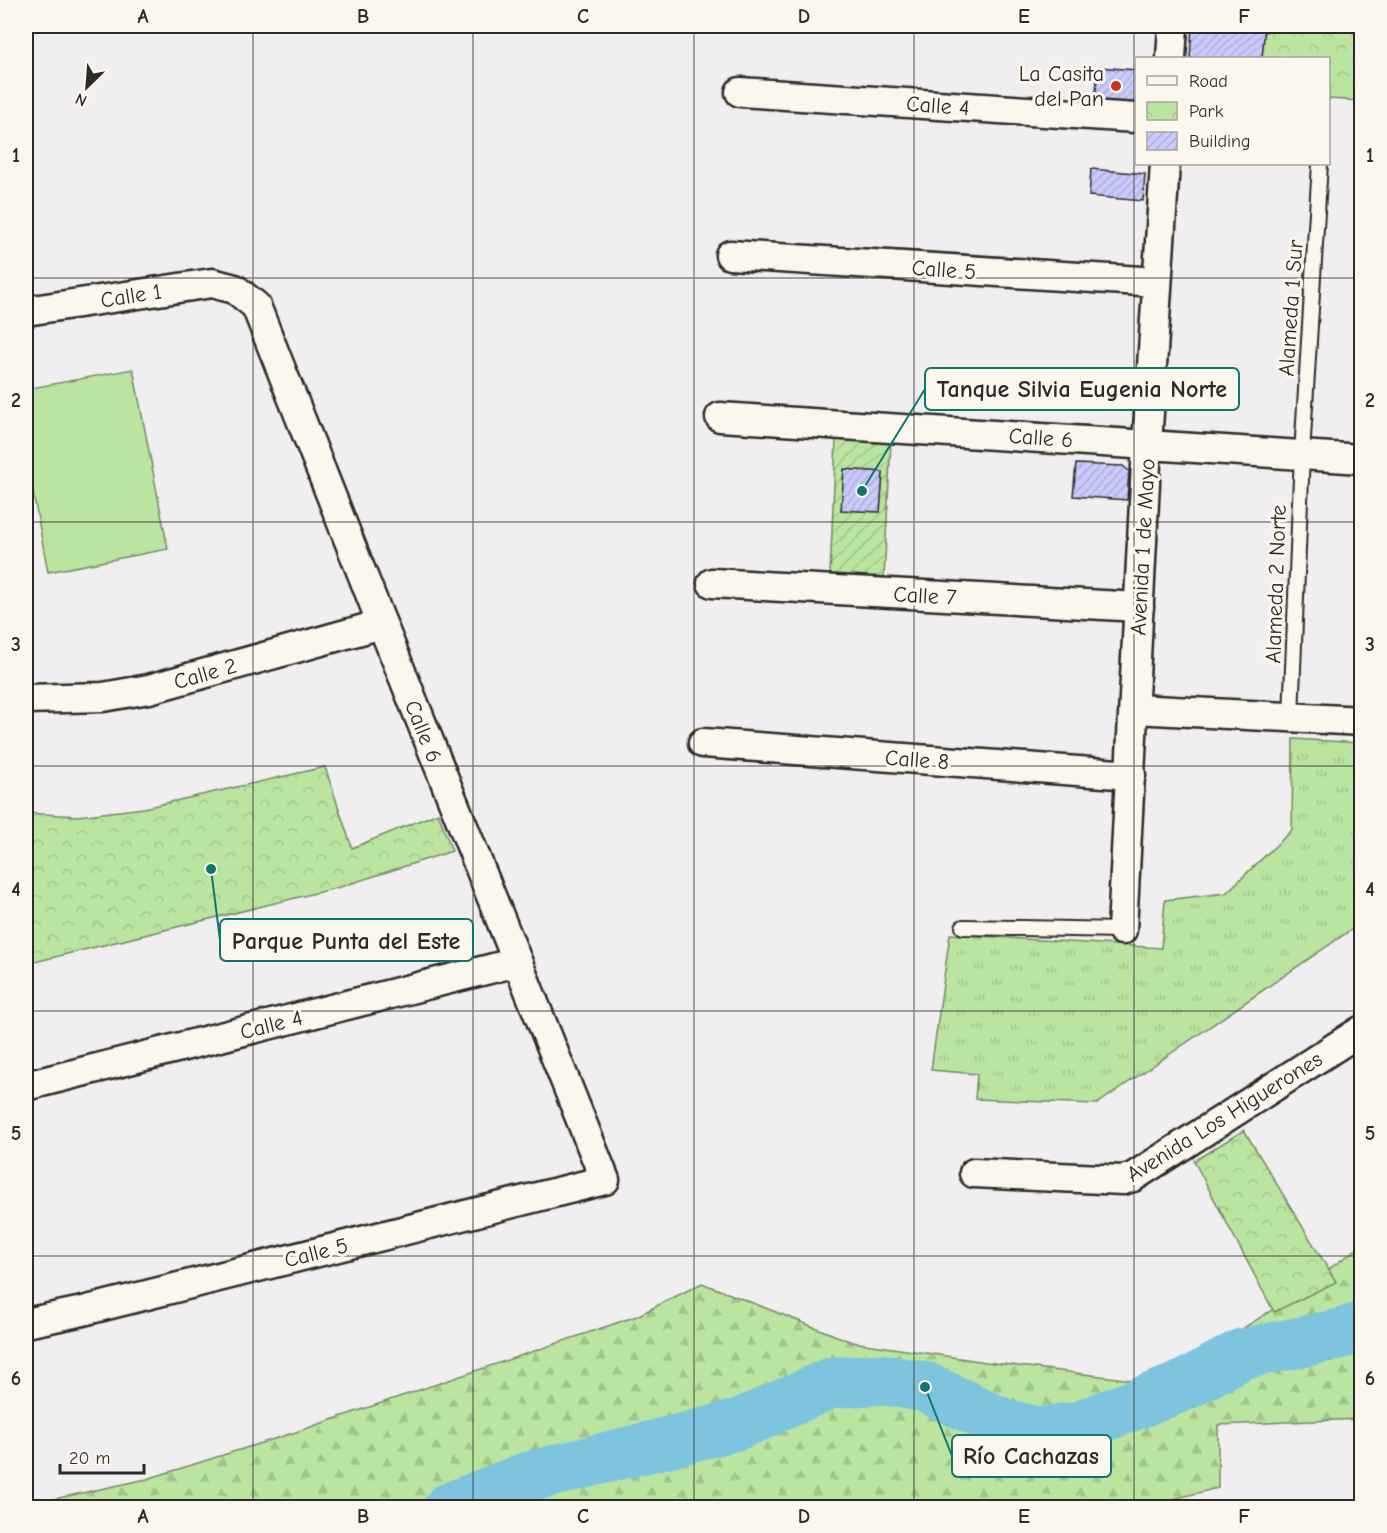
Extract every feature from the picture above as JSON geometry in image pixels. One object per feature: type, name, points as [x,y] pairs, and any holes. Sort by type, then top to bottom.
[{"type":"street","points":[[1171,57],[1173,26]]},
{"type":"street","name":"Calle 4","points":[[740,92],[1135,118]]},
{"type":"street","name":"Avenida 1 de Mayo","points":[[1122,930],[1135,709],[1138,608],[1165,165]]},
{"type":"street","name":"Calle 5","points":[[730,255],[1157,282]]},
{"type":"street","name":"Calle 1","points":[[26,311],[212,283],[235,289]]},
{"type":"street","name":"Calle 6","points":[[235,289],[256,306],[381,624],[605,1180]]},
{"type":"street","name":"Calle 6","points":[[720,417],[1362,459]]},
{"type":"street","name":"Calle 7","points":[[712,583],[1138,608]]},
{"type":"street","name":"Calle 2","points":[[26,699],[103,697],[149,689],[381,624]]},
{"type":"street","points":[[1135,709],[1362,721]]},
{"type":"street","name":"Calle 8","points":[[703,743],[1131,776]]},
{"type":"street","name":"Calle 4","points":[[26,1086],[517,962]]},
{"type":"street","name":"Avenida Los Higuerones","points":[[974,1173],[1123,1180],[1133,1177],[1362,1030]]},
{"type":"street","name":"Calle 5","points":[[26,1323],[83,1311],[605,1180]]},
{"type":"lane","name":"Alameda 1 Sur","points":[[1302,454],[1320,165]]},
{"type":"lane","name":"Alameda 2 Norte","points":[[1291,716],[1302,454]]},
{"type":"lane","points":[[963,927],[1122,930]]},
{"type":"green space","points":[[1264,26],[1361,26],[1361,101],[1330,99],[1330,57],[1262,57]]},
{"type":"green space","points":[[133,369],[168,549],[48,572],[26,455],[26,389]]},
{"type":"green space","points":[[836,439],[891,441],[884,578],[830,575]],"holes":[[[844,470],[883,472],[880,512],[842,510]]]},
{"type":"green space","points":[[1293,739],[1361,743],[1361,923],[1097,1104],[975,1099],[977,1074],[931,1070],[950,934],[1161,948],[1165,900],[1226,893],[1292,830]]},
{"type":"green space","points":[[325,767],[352,848],[438,813],[452,851],[340,887],[26,964],[26,813],[78,816],[144,808]]},
{"type":"green space","points":[[1244,1130],[1336,1282],[1274,1312],[1194,1161]]},
{"type":"green space","points":[[1361,1246],[1361,1419],[1218,1425],[1218,1488],[1141,1507],[26,1508],[26,1505],[147,1479],[293,1433],[637,1316],[702,1283],[852,1342],[986,1362],[1157,1383],[1269,1312]]},
{"type":"building","points":[[1192,26],[1265,26],[1262,57],[1190,57]]},
{"type":"building","name":"La Casita del Pan","points":[[1098,67],[1135,70],[1135,106],[1095,103]]},
{"type":"building","points":[[1091,169],[1145,174],[1143,201],[1089,196]]},
{"type":"building","points":[[1076,464],[1123,466],[1129,471],[1127,500],[1073,496]]},
{"type":"building","points":[[844,469],[883,472],[880,512],[841,510]]},
{"type":"waterway","points":[[449,1508],[528,1477],[737,1425],[831,1383],[880,1379],[925,1387],[1002,1423],[1039,1433],[1077,1427],[1183,1386],[1242,1354],[1336,1335],[1362,1327]]},
{"type":"place","name":"La Casita del Pan","points":[[1116,86]]},
{"type":"place","name":"Tanque Silvia Eugenia Norte","points":[[862,491]]},
{"type":"place","name":"Parque Punta del Este","points":[[211,869]]},
{"type":"place","name":"Río Cachazas","points":[[925,1387]]}]
